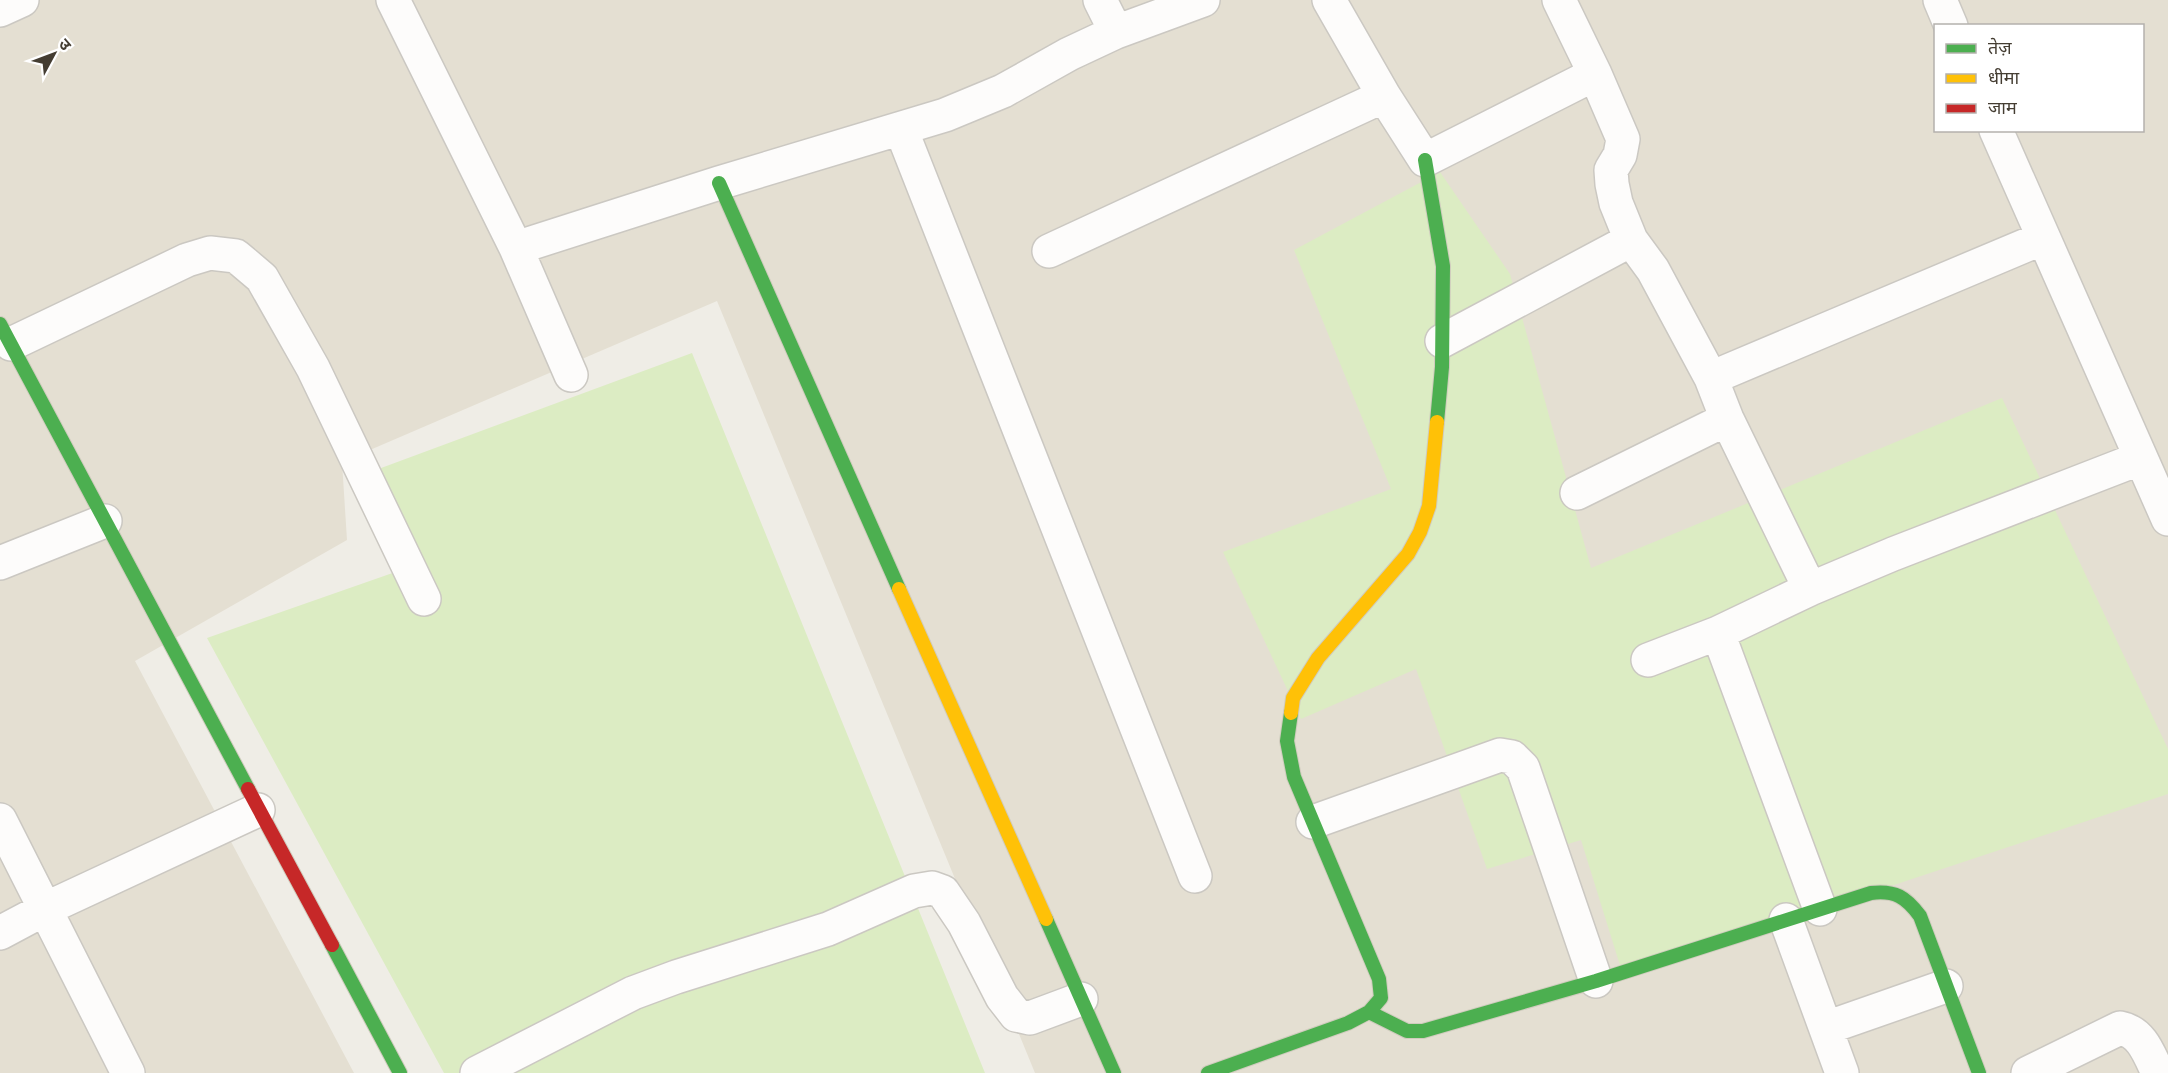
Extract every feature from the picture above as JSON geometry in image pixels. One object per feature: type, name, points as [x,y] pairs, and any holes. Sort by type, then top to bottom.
[{"type":"street","points":[[0,10],[22,0]]},
{"type":"street","points":[[393,0],[516,248],[571,375]]},
{"type":"street","points":[[1100,0],[1116,32]]},
{"type":"street","points":[[516,248],[719,183],[945,115],[1003,91],[1069,54],[1116,32],[1203,0]]},
{"type":"street","points":[[1208,1073],[1348,1023],[1369,1012],[1381,998],[1379,979],[1294,777],[1287,741],[1293,698],[1318,658],[1408,554],[1420,532],[1429,506],[1442,367],[1443,266],[1425,160],[1384,96],[1329,0]]},
{"type":"street","points":[[1559,0],[1623,139],[1620,155],[1611,170],[1612,184],[1616,203],[1631,240],[1653,270],[1712,378],[1727,419],[1810,589]]},
{"type":"street","points":[[1940,0],[1950,24]]},
{"type":"street","points":[[1425,160],[1595,74]]},
{"type":"street","points":[[1049,251],[1384,96]]},
{"type":"street","points":[[901,129],[1195,876]]},
{"type":"street","points":[[1997,132],[2168,519]]},
{"type":"street","points":[[719,183],[1114,1073]]},
{"type":"street","points":[[1712,378],[2043,238]]},
{"type":"street","points":[[1442,341],[1631,240]]},
{"type":"street","points":[[400,1073],[5,334],[187,260],[210,253],[236,256],[262,278],[314,368],[424,599]]},
{"type":"street","points":[[1577,493],[1727,419]]},
{"type":"street","points":[[1648,660],[1718,633],[1810,589],[1893,554],[2141,458]]},
{"type":"street","points":[[0,563],[105,520]]},
{"type":"street","points":[[1718,633],[1820,909]]},
{"type":"street","points":[[1312,822],[1500,755],[1512,757],[1523,768],[1596,981]]},
{"type":"street","points":[[0,933],[45,909],[258,810]]},
{"type":"street","points":[[0,820],[128,1073]]},
{"type":"street","points":[[477,1073],[633,993],[828,929],[914,891],[932,888],[943,892],[964,923],[1002,997],[1016,1015],[1030,1018],[1081,999]]},
{"type":"street","points":[[1369,1012],[1407,1031],[1423,1031],[1596,981],[1886,890],[1898,893],[1920,916],[1980,1073]]},
{"type":"street","points":[[1786,920],[1842,1073]]},
{"type":"street","points":[[1826,1028],[1947,986]]},
{"type":"street","points":[[2028,1073],[2120,1028],[2131,1030],[2141,1040],[2158,1073]]},
{"type":"shaded area","points":[[0,0],[2168,0],[2168,1073],[1035,1073],[717,301],[342,462],[347,540],[135,661],[354,1073],[0,1073]]},
{"type":"green space","points":[[1440,172],[1510,274],[1591,568],[2002,398],[2168,749],[2168,794],[1623,975],[1581,840],[1487,869],[1416,669],[1301,719],[1223,552],[1391,489],[1294,250]]},
{"type":"green space","points":[[692,353],[985,1073],[444,1073],[207,638],[424,562],[373,471]]},
{"type":"traffic: fast","points":[[1425,160],[1443,266],[1442,367],[1437,422]]},
{"type":"traffic: fast","points":[[719,183],[899,589]]},
{"type":"traffic: fast","points":[[0,324],[248,789]]},
{"type":"traffic: fast","points":[[1208,1073],[1348,1023],[1369,1012],[1381,998],[1379,979],[1294,777],[1287,741],[1291,713]]},
{"type":"traffic: fast","points":[[1369,1012],[1407,1031],[1423,1031],[1596,981],[1879,892],[1899,896],[1920,916],[1979,1073]]},
{"type":"traffic: fast","points":[[1046,919],[1114,1073]]},
{"type":"traffic: fast","points":[[332,945],[400,1073]]},
{"type":"traffic: slow","points":[[1291,713],[1293,698],[1318,658],[1408,554],[1420,532],[1429,506],[1437,422]]},
{"type":"traffic: slow","points":[[899,589],[1046,919]]},
{"type":"traffic: jam","points":[[248,789],[332,945]]}]
